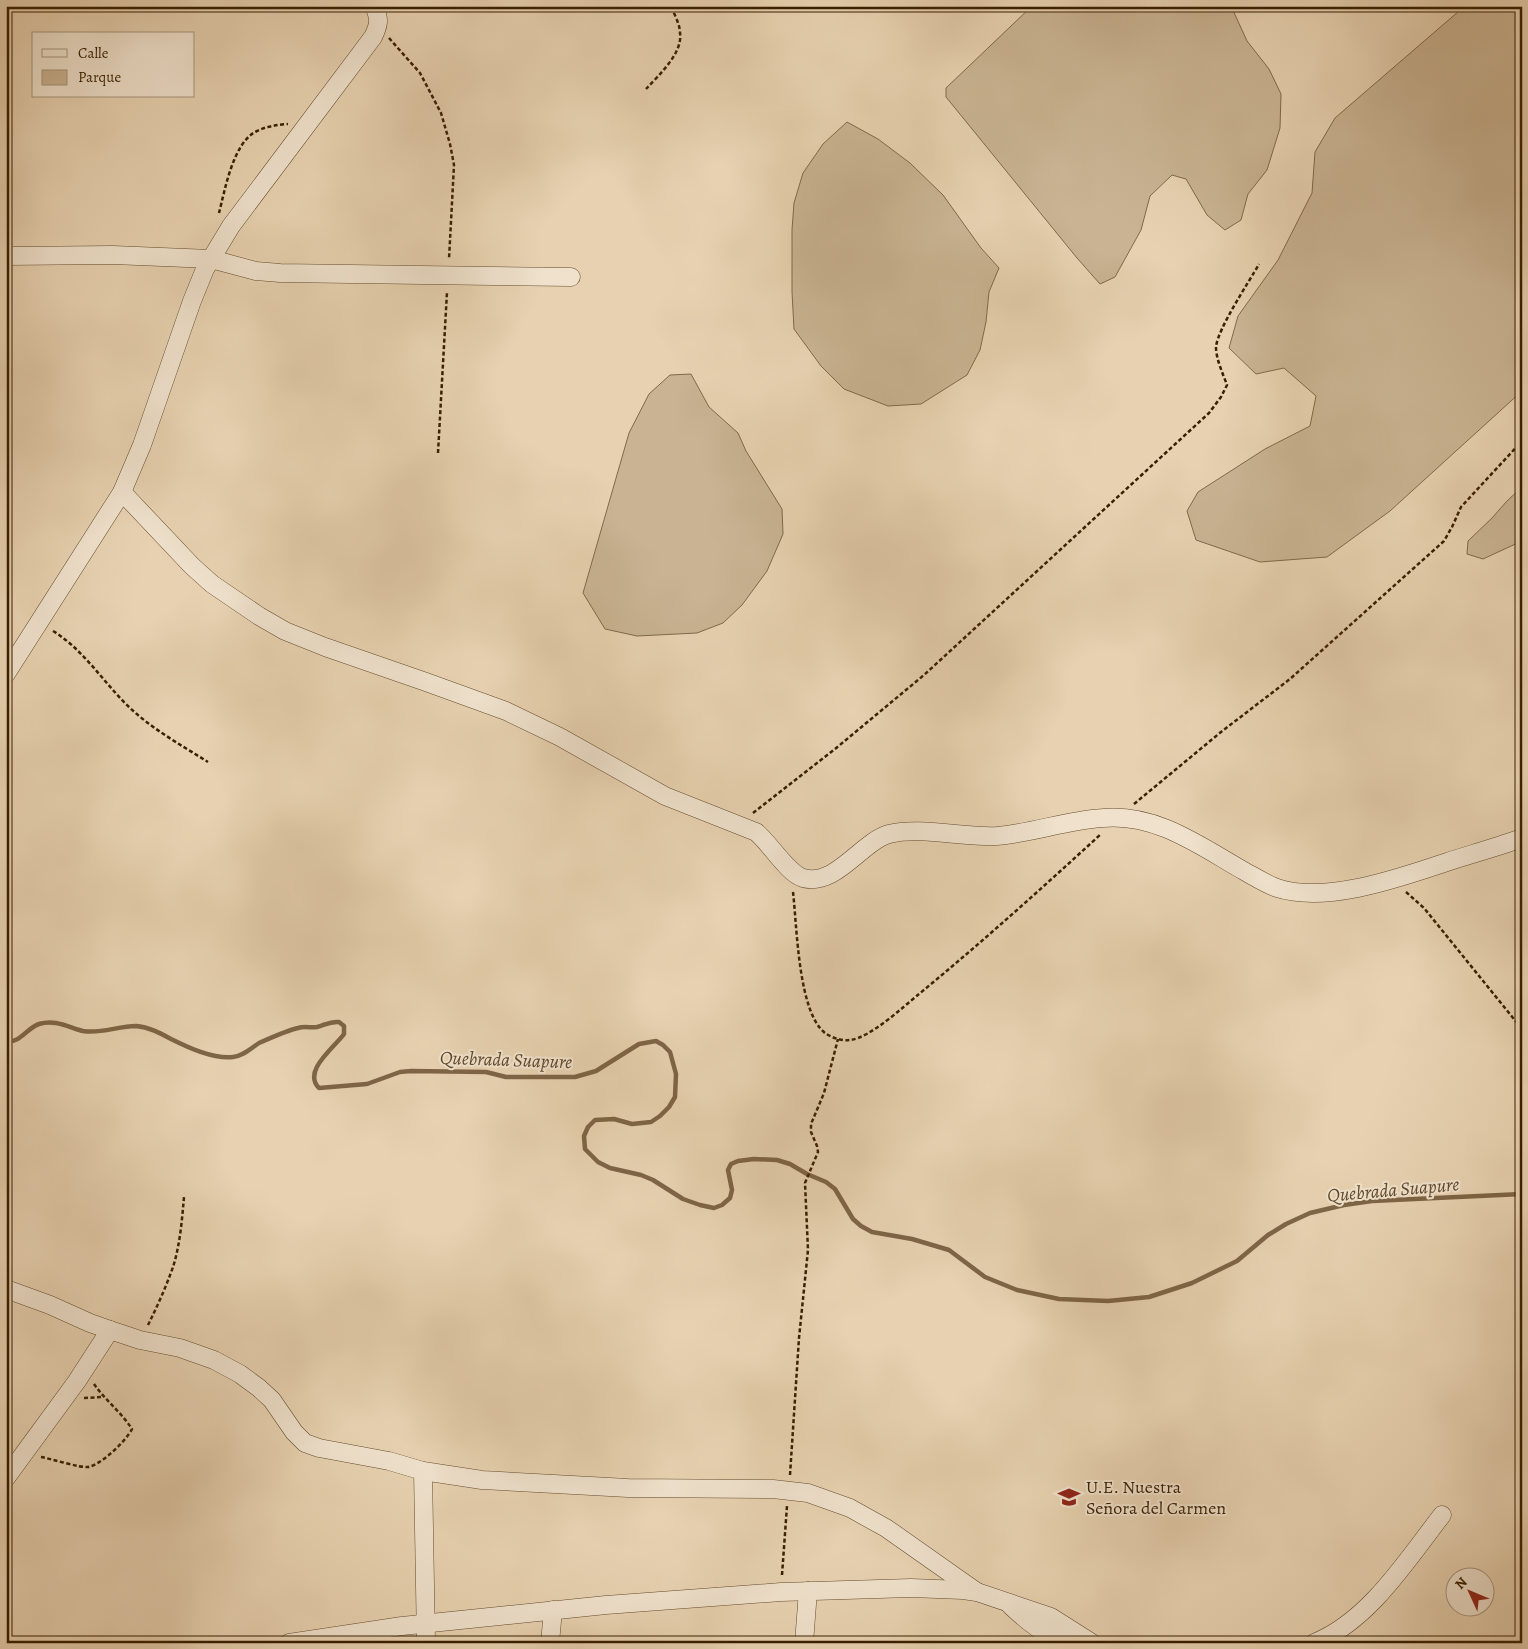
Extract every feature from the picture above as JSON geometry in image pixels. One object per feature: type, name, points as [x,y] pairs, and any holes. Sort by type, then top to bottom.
[{"type":"street","points":[[6,674],[122,492],[142,445],[199,282],[211,259],[231,226],[373,37],[379,26],[379,19],[374,6]]},
{"type":"street","points":[[6,256],[80,254],[211,259],[256,271],[571,277]]},
{"type":"street","points":[[122,492],[192,566],[212,584],[258,616],[285,631],[325,647],[506,711],[560,737],[665,796],[756,832],[766,840],[801,878],[824,877],[889,834],[929,832],[965,836],[995,836],[1105,817],[1149,822],[1167,828],[1268,884],[1293,892],[1332,891],[1363,887],[1522,838]]},
{"type":"street","points":[[6,1289],[110,1330],[140,1340],[180,1348],[214,1360],[240,1374],[259,1388],[272,1400],[294,1432],[305,1443],[319,1448],[389,1461],[423,1471],[482,1480],[628,1488],[788,1490],[808,1493],[850,1508],[886,1528],[977,1592]]},
{"type":"street","points":[[6,1478],[87,1366],[110,1330]]},
{"type":"street","points":[[423,1471],[426,1643]]},
{"type":"street","points":[[1314,1643],[1348,1624],[1363,1610],[1391,1580],[1442,1515]]},
{"type":"street","points":[[289,1643],[425,1624],[553,1610],[781,1592],[911,1588],[977,1592],[1051,1617],[1092,1643]]},
{"type":"street","points":[[804,1643],[808,1591]]},
{"type":"street","points":[[1008,1604],[1036,1628],[1067,1643]]},
{"type":"street","points":[[550,1643],[553,1610]]},
{"type":"path","points":[[646,89],[667,66],[678,47],[681,33],[671,6]]},
{"type":"path","points":[[379,26],[420,73],[441,113],[454,165],[438,453]]},
{"type":"path","points":[[218,214],[230,170],[238,151],[256,132],[270,126],[312,119]]},
{"type":"path","points":[[738,824],[835,750],[924,674],[1209,413],[1227,385],[1216,347],[1222,330],[1259,264]]},
{"type":"path","points":[[790,868],[804,994],[811,1014],[826,1034],[838,1039],[850,1040],[874,1030],[959,961],[1151,788],[1290,679],[1444,541],[1461,507],[1522,441]]},
{"type":"path","points":[[39,622],[76,648],[130,708],[174,741],[208,762]]},
{"type":"path","points":[[1385,881],[1402,888],[1424,908],[1522,1029]]},
{"type":"path","points":[[781,1592],[799,1338],[808,1244],[805,1183],[818,1152],[811,1132],[811,1124],[826,1087],[838,1039]]},
{"type":"path","points":[[140,1340],[157,1308],[173,1266],[180,1236],[184,1196]]},
{"type":"path","points":[[22,1457],[42,1457],[87,1467],[96,1464],[118,1447],[128,1436],[132,1429],[124,1417],[97,1389],[87,1366]]},
{"type":"green space","points":[[1032,6],[1231,6],[1247,41],[1269,69],[1281,94],[1280,128],[1267,170],[1248,194],[1241,220],[1225,230],[1207,215],[1186,179],[1172,175],[1150,196],[1141,230],[1115,277],[1100,284],[946,97],[946,88]]},
{"type":"green space","points":[[1460,6],[1522,6],[1522,391],[1390,511],[1327,557],[1260,562],[1196,540],[1187,511],[1198,492],[1265,449],[1310,426],[1316,396],[1284,368],[1256,374],[1229,348],[1238,316],[1278,260],[1312,193],[1315,152],[1335,118],[1459,11]]},
{"type":"green space","points":[[847,122],[878,139],[910,163],[943,195],[981,248],[999,268],[989,292],[986,322],[980,350],[967,375],[921,404],[888,406],[844,389],[821,366],[794,329],[792,230],[794,203],[803,173],[823,144]]},
{"type":"green space","points":[[691,374],[709,407],[738,433],[746,451],[782,509],[783,534],[767,571],[742,605],[723,623],[697,633],[637,636],[605,629],[583,593],[629,433],[649,394],[670,375]]},
{"type":"green space","points":[[1522,487],[1522,541],[1483,559],[1467,554],[1468,541]]},
{"type":"waterway","name":"Quebrada Suapure","points":[[6,1042],[19,1038],[39,1024],[51,1022],[90,1032],[136,1026],[154,1031],[201,1052],[233,1057],[243,1054],[259,1043],[294,1029],[317,1027],[339,1022],[344,1026],[344,1034],[321,1060],[314,1074],[319,1088],[367,1084],[400,1072],[411,1071],[486,1072],[506,1077],[575,1077],[596,1071],[639,1044],[656,1041],[670,1052],[676,1074],[675,1097],[669,1107],[651,1122],[632,1124],[614,1119],[595,1120],[588,1127],[584,1136],[585,1149],[598,1162],[610,1168],[641,1175],[653,1180],[683,1199],[714,1208],[722,1205],[730,1198],[732,1190],[728,1170],[731,1164],[754,1159],[777,1160],[790,1164],[826,1182],[835,1189],[853,1219],[872,1232],[912,1239],[949,1250],[985,1277],[1017,1290],[1059,1299],[1108,1301],[1149,1297],[1192,1283],[1237,1261],[1268,1235],[1286,1224],[1310,1213],[1344,1205],[1372,1201],[1522,1194]]},
{"type":"place","name":"U.E. Nuestra Señora del Carmen","points":[[1069,1497]]}]
